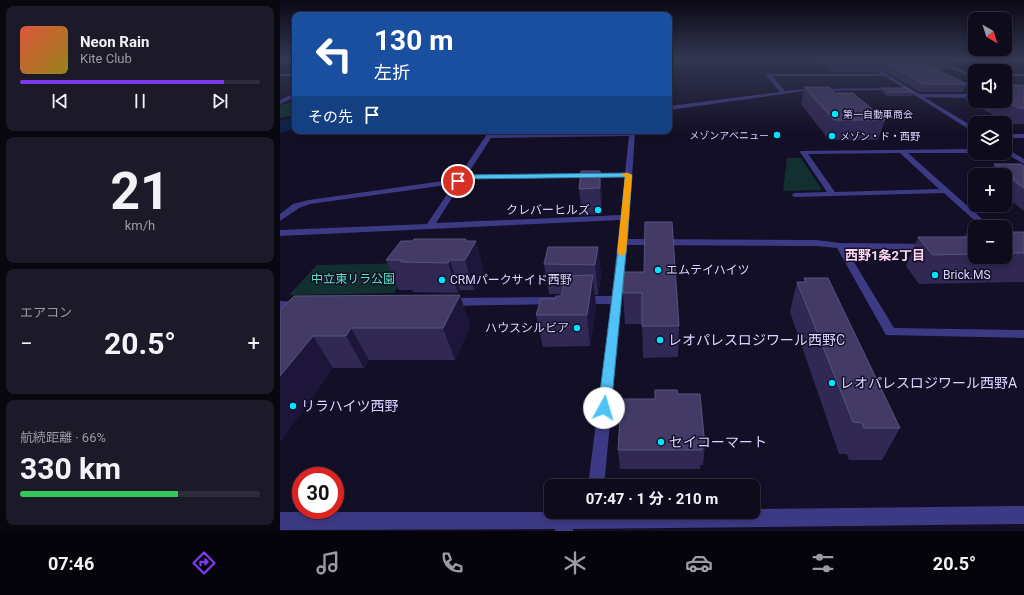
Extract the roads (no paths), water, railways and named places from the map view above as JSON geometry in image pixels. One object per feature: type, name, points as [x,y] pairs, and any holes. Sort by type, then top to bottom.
[{"type":"street","points":[[776,84],[783,92]]},
{"type":"street","points":[[900,84],[968,127]]},
{"type":"street","points":[[672,108],[804,90],[908,89]]},
{"type":"street","points":[[280,94],[292,94]]},
{"type":"street","points":[[280,102],[292,96]]},
{"type":"street","points":[[919,96],[968,96]]},
{"type":"street","points":[[280,102],[292,100]]},
{"type":"street","points":[[430,226],[489,134]]},
{"type":"street","points":[[597,479],[623,242],[632,134]]},
{"type":"street","points":[[1012,136],[1024,136]]},
{"type":"street","points":[[833,194],[803,152],[968,151]]},
{"type":"street","points":[[902,152],[979,220]]},
{"type":"street","points":[[1012,155],[1024,162]]},
{"type":"street","points":[[280,218],[296,206],[309,202],[460,179],[628,175]]},
{"type":"street","points":[[795,195],[945,191]]},
{"type":"street","points":[[280,233],[625,217]]},
{"type":"street","points":[[623,242],[816,243],[840,246],[935,246]]},
{"type":"street","points":[[840,246],[890,332],[1024,334]]},
{"type":"street","points":[[436,303],[616,300]]},
{"type":"street","points":[[280,305],[311,304]]},
{"type":"street","points":[[760,516],[1024,515]]},
{"type":"street","points":[[280,520],[564,526],[584,519]]},
{"type":"waterway","points":[[280,127],[292,124]]},
{"type":"place","name":"第一自動車商会","points":[[835,114]]},
{"type":"place","name":"メゾンアベニュー","points":[[777,135]]},
{"type":"place","name":"メゾン・ド・西野","points":[[832,136]]},
{"type":"place","name":"クレバーヒルズ","points":[[598,210]]},
{"type":"place","name":"エムテイハイツ","points":[[658,270]]},
{"type":"place","name":"Brick.MS","points":[[935,275]]},
{"type":"place","name":"CRMパークサイド西野","points":[[442,280]]},
{"type":"place","name":"ハウスシルビア","points":[[577,328]]},
{"type":"place","name":"レオパレスロジワール西野C","points":[[660,340]]},
{"type":"place","name":"レオパレスロジワール西野A","points":[[832,383]]},
{"type":"place","name":"リラハイツ西野","points":[[293,406]]},
{"type":"place","name":"セイコーマート","points":[[661,442]]},
{"type":"district","name":"西野1条2丁目","points":[[885,255]]},
{"type":"park label","name":"中立東リラ公園","points":[[353,279]]}]
